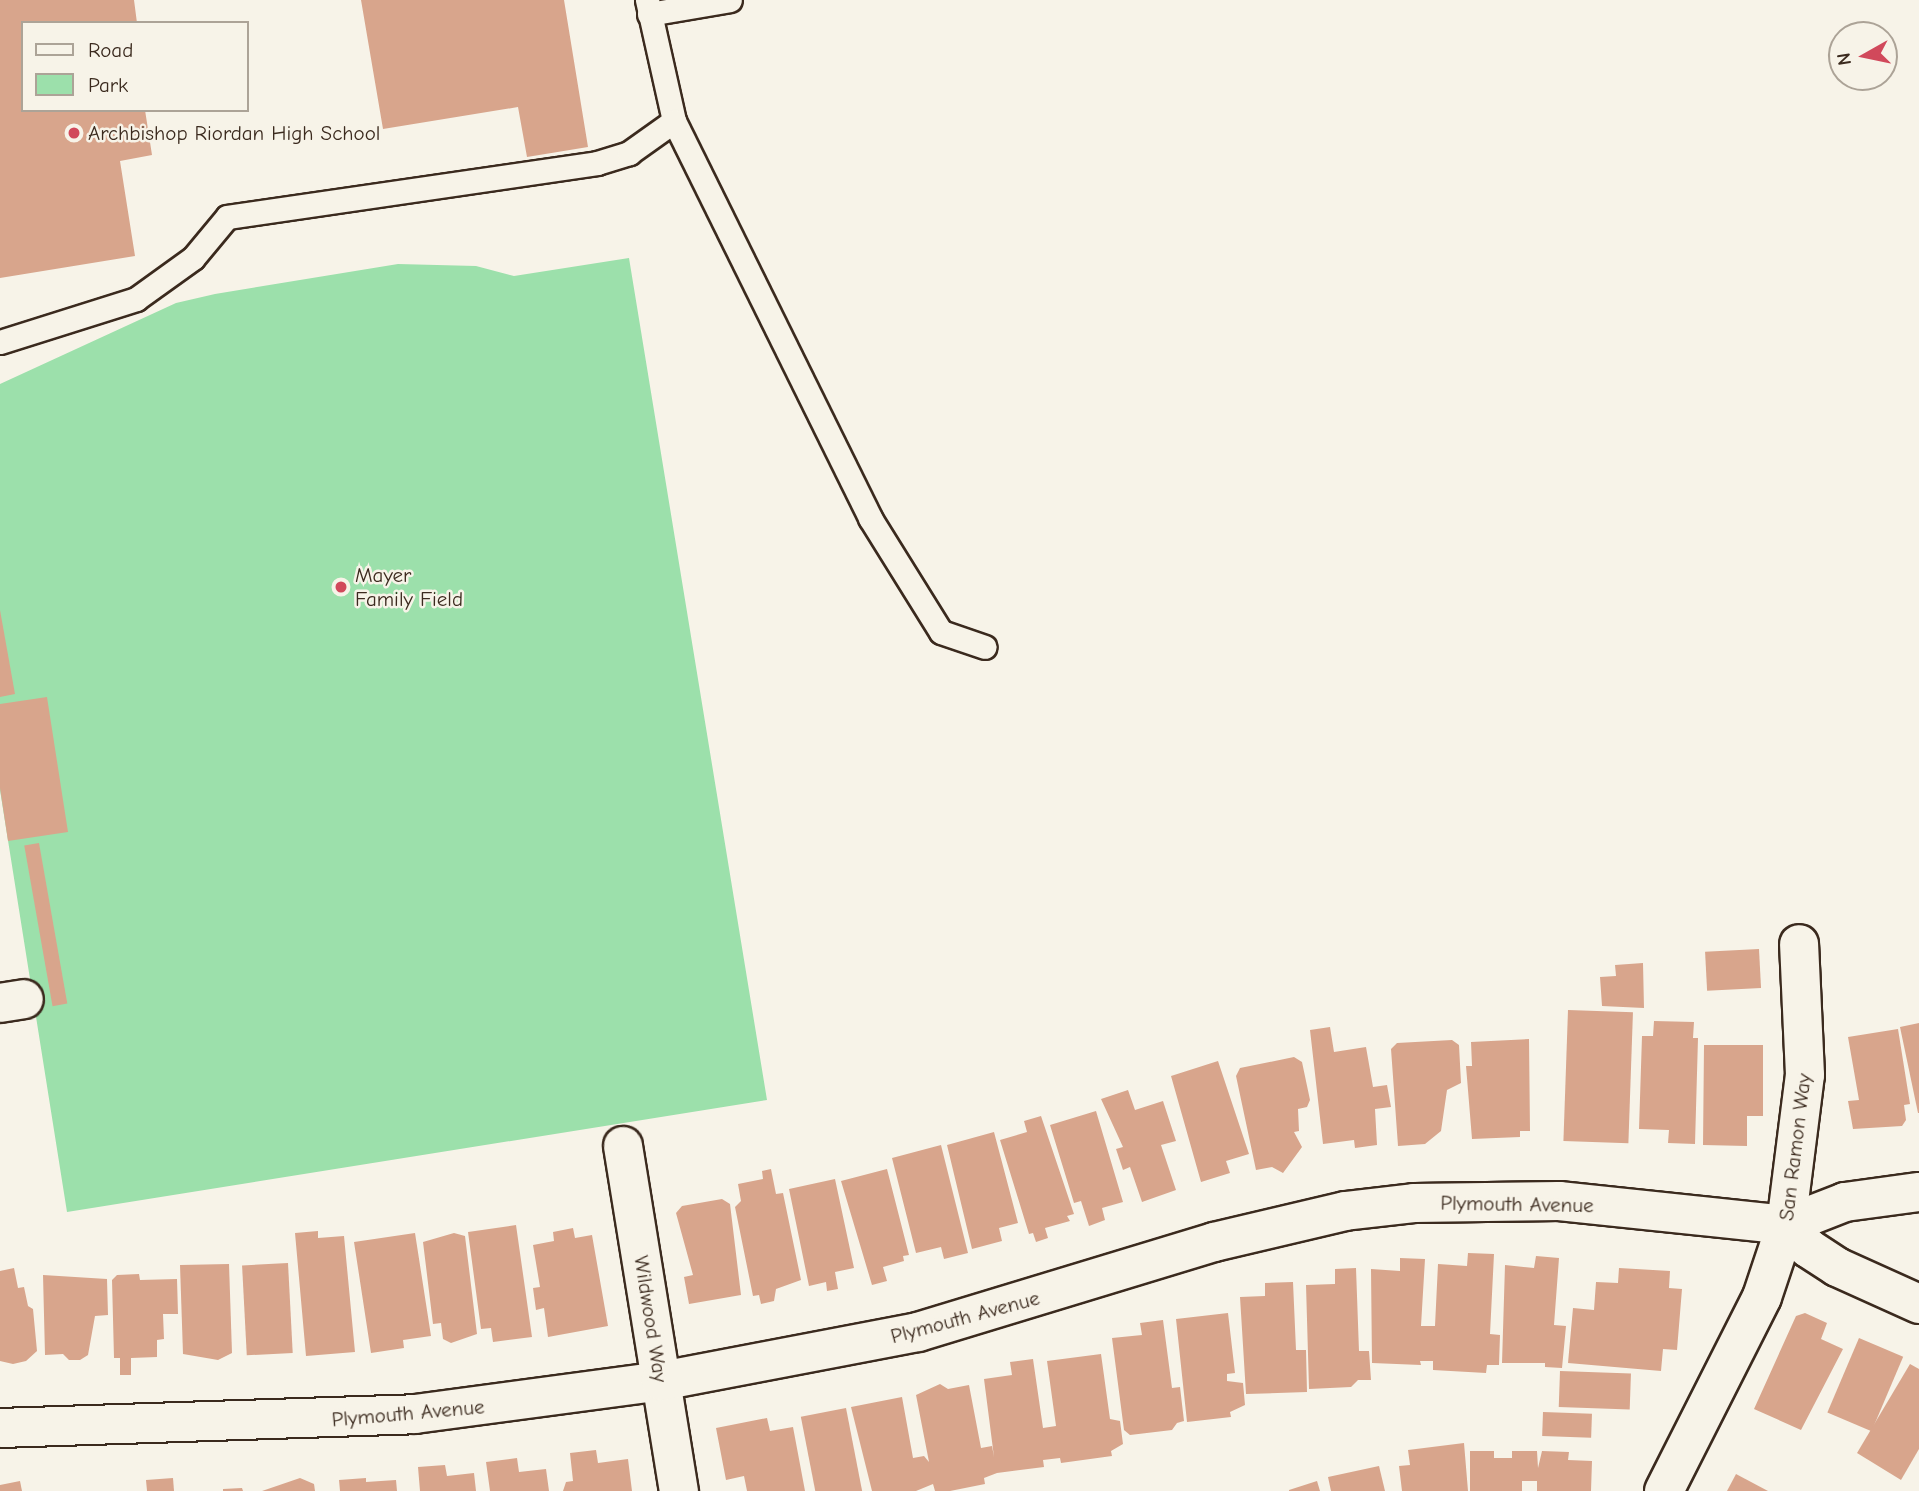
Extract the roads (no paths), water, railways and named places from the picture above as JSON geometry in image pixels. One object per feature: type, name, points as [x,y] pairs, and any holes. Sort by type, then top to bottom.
[{"type":"street","name":"San Ramon Way","points":[[1664,1491],[1762,1297],[1786,1224],[1805,1075],[1799,944]]},
{"type":"street","name":"Wildwood Way","points":[[623,1146],[679,1491]]},
{"type":"street","name":"Plymouth Avenue","points":[[0,1429],[415,1414],[661,1381],[918,1332],[1214,1242],[1345,1211],[1427,1202],[1559,1201],[1786,1224],[1845,1202],[1919,1192]]},
{"type":"street","points":[[1786,1224],[1808,1248],[1837,1267],[1919,1304]]},
{"type":"lane","points":[[730,0],[648,7],[674,121],[870,518],[941,632],[985,647]]},
{"type":"lane","points":[[0,342],[136,299],[193,258],[227,217],[597,163],[629,153],[674,121]]},
{"type":"place","name":"Archbishop Riordan High School","points":[[74,133]]},
{"type":"place","name":"Mayer Family Field","points":[[341,587]]}]
